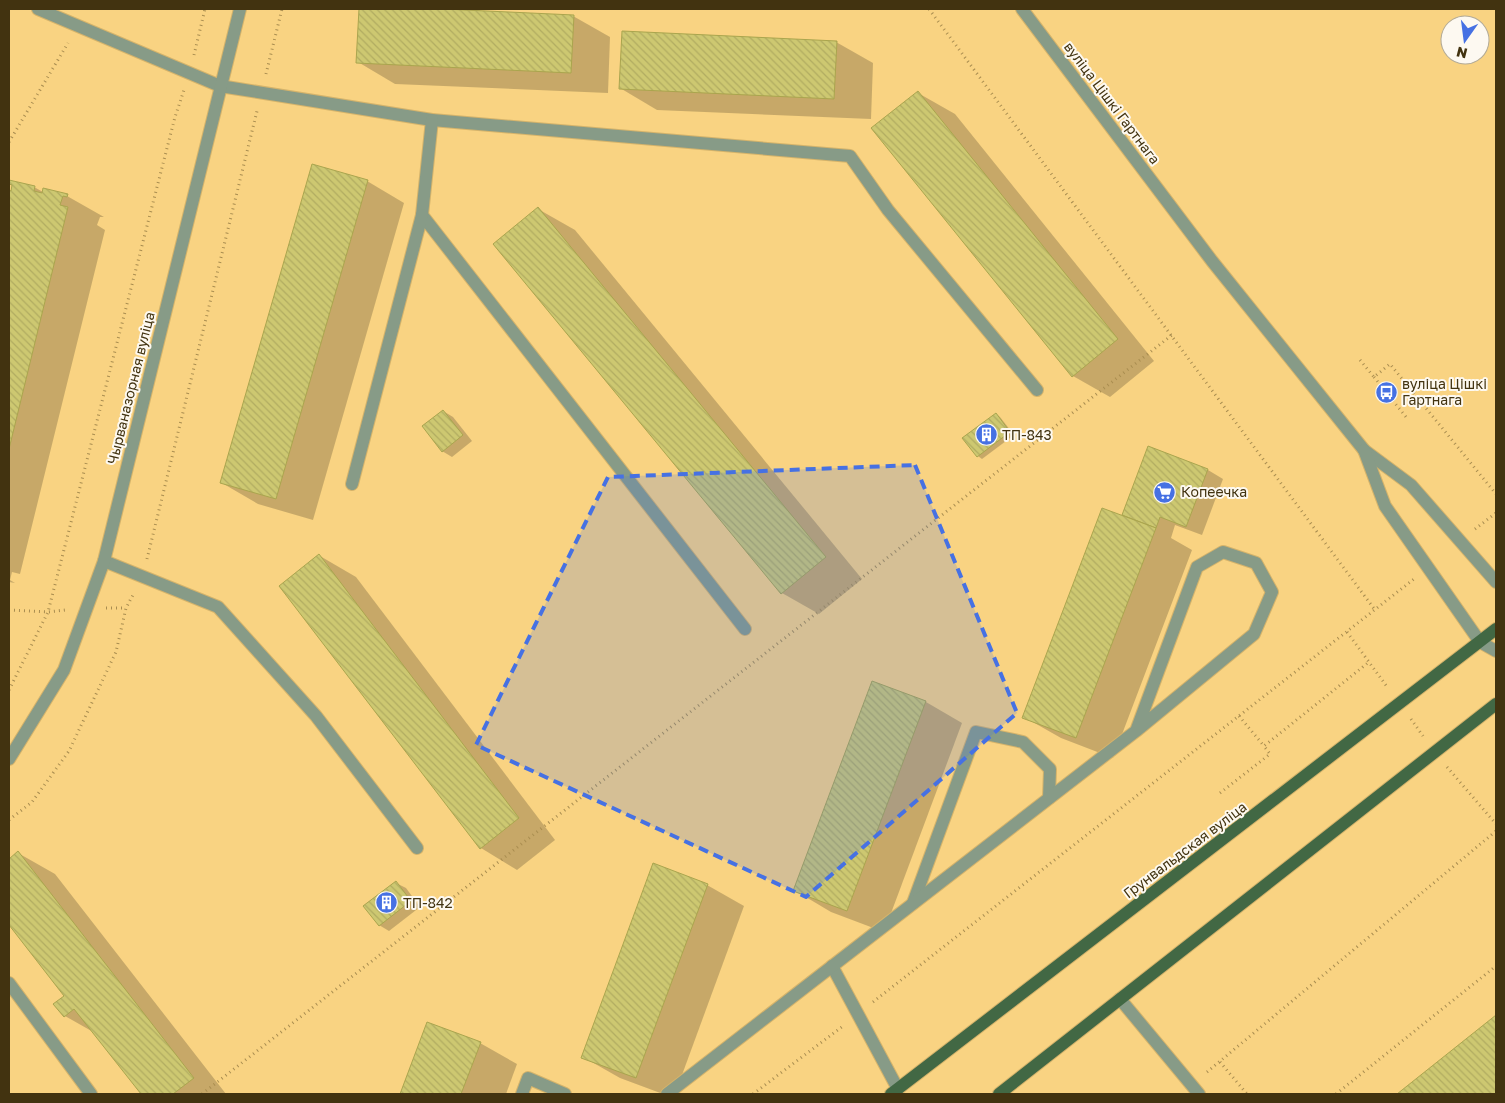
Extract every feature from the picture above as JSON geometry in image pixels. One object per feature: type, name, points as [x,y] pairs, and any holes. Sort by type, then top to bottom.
[{"type":"main road","name":"Грунвальдская вуліца","points":[[895,1092],[1496,629]]},
{"type":"main road","points":[[999,1094],[1496,704]]},
{"type":"street","points":[[38,9],[220,86],[432,120],[850,156],[888,210],[1037,390]]},
{"type":"street","name":"Чырваназорная вуліца","points":[[9,759],[64,670],[104,561],[240,9]]},
{"type":"street","name":"вуліца Цішкі Гартнага","points":[[1022,9],[1212,261],[1364,450],[1411,485],[1496,582]]},
{"type":"street","points":[[352,484],[422,215],[432,120]]},
{"type":"street","points":[[422,215],[745,630]]},
{"type":"street","name":"вуліца Цішкі Гартнага","points":[[1364,450],[1385,506],[1480,642],[1496,651]]},
{"type":"street","points":[[667,1094],[1136,731],[1254,634],[1272,592],[1256,563],[1223,552],[1197,567],[1136,731]]},
{"type":"street","points":[[104,561],[218,607],[316,716],[417,848]]},
{"type":"street","points":[[913,903],[976,732],[1023,742],[1050,769],[1049,798]]},
{"type":"street","points":[[832,966],[858,1014],[895,1092]]},
{"type":"street","points":[[9,983],[91,1094]]},
{"type":"street","points":[[1120,999],[1195,1090]]},
{"type":"street","points":[[522,1094],[528,1078],[565,1094]]},
{"type":"path","points":[[9,690],[48,612],[175,117],[189,73],[205,9]]},
{"type":"path","points":[[9,820],[32,802],[69,751],[116,652],[126,608],[143,577],[282,9]]},
{"type":"path","points":[[929,9],[1375,610]]},
{"type":"path","points":[[9,142],[78,26]]},
{"type":"path","points":[[202,1094],[1172,335]]},
{"type":"path","points":[[1360,360],[1406,417]]},
{"type":"path","points":[[1374,377],[1390,364],[1496,494]]},
{"type":"path","points":[[1460,541],[1496,513]]},
{"type":"path","points":[[753,1094],[1428,568]]},
{"type":"path","points":[[1347,632],[1434,751],[1496,824]]},
{"type":"path","points":[[1264,746],[1369,662]]},
{"type":"path","points":[[1220,793],[1270,754],[1239,716]]},
{"type":"path","points":[[1195,1090],[1220,1062],[1496,831]]},
{"type":"path","points":[[1336,1094],[1496,966]]},
{"type":"path","points":[[1220,1062],[1247,1094]]},
{"type":"highlighted area","points":[[915,465],[1017,713],[806,897],[476,745],[608,477]]},
{"type":"building","points":[[359,9],[443,9],[574,15],[571,73],[356,63]]},
{"type":"building","points":[[622,31],[837,41],[834,99],[619,89]]},
{"type":"building","points":[[918,91],[1118,339],[1072,377],[871,128]]},
{"type":"building","points":[[312,164],[368,180],[276,499],[220,483]]},
{"type":"building","points":[[9,180],[35,186],[34,191],[42,193],[43,188],[68,194],[67,197],[63,196],[60,205],[68,207],[9,449],[9,190],[11,191],[12,185],[9,184]]},
{"type":"building","points":[[538,207],[826,557],[781,594],[493,244]]},
{"type":"building","points":[[443,410],[463,435],[442,452],[422,426]]},
{"type":"building","name":"ТП-843","points":[[996,413],[1010,432],[977,457],[962,438]]},
{"type":"building","name":"Копеечка","points":[[1148,446],[1208,469],[1186,527],[1160,517],[1156,528],[1122,515]]},
{"type":"building","points":[[1102,508],[1156,528],[1076,738],[1022,718]]},
{"type":"building","points":[[319,554],[519,818],[480,849],[279,586]]},
{"type":"building","points":[[872,681],[926,701],[847,911],[793,891]]},
{"type":"building","points":[[18,851],[194,1078],[173,1094],[141,1094],[74,1009],[64,1017],[53,1004],[64,996],[9,925],[9,859]]},
{"type":"building","points":[[653,863],[708,884],[636,1078],[581,1058]]},
{"type":"building","name":"ТП-842","points":[[396,881],[411,901],[379,926],[363,906]]},
{"type":"building","points":[[1496,1015],[1496,1094],[1397,1094]]},
{"type":"building","points":[[427,1022],[481,1042],[461,1094],[400,1094]]},
{"type":"place","name":"вуліца Цішкі Гартнага","points":[[1386,392]]},
{"type":"place","name":"ТП-843","points":[[986,435]]},
{"type":"place","name":"Копеечка","points":[[1165,492]]},
{"type":"place","name":"ТП-842","points":[[387,903]]}]
